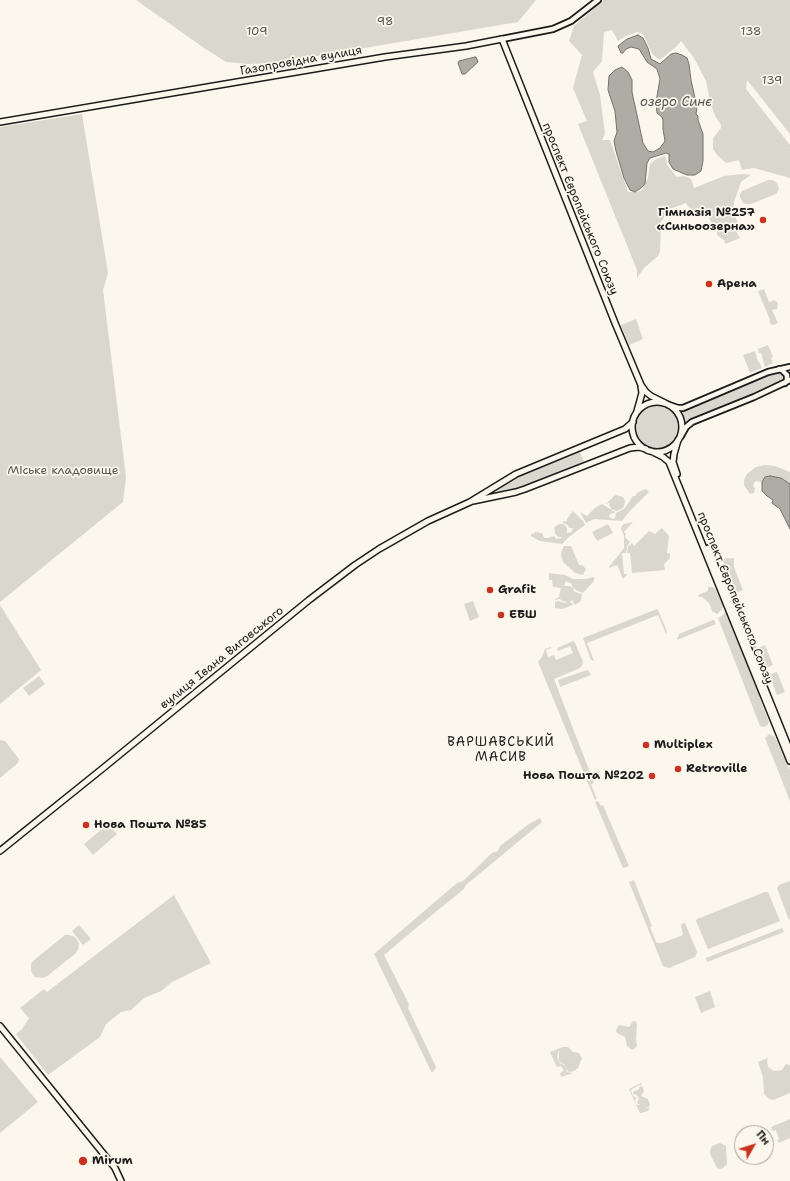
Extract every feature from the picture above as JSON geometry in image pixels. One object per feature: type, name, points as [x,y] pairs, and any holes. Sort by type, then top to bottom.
[{"type":"main road","name":"Газопровідна вулиця","points":[[0,122],[304,70],[466,46],[502,39]]},
{"type":"main road","name":"проспект Європейського Союзу","points":[[502,39],[641,385],[651,396],[667,404]]},
{"type":"main road","name":"проспект Європейського Союзу","points":[[636,413],[642,393],[641,385]]},
{"type":"main road","points":[[651,403],[667,404],[677,411],[680,416],[682,426],[679,438],[675,444],[666,450],[656,452],[649,450],[639,444],[636,440],[633,431],[633,422],[636,413],[643,406],[651,403]]},
{"type":"main road","name":"вулиця Івана Виговського","points":[[0,851],[338,577],[380,549],[428,521],[470,502],[516,474],[625,429],[633,422]]},
{"type":"main road","name":"проспект Європейського Союзу","points":[[679,438],[673,462],[676,471],[790,751]]},
{"type":"main road","name":"вулиця Івана Виговського","points":[[470,502],[488,499],[525,489],[630,448],[639,447],[649,450]]},
{"type":"main road","name":"проспект Європейського Союзу","points":[[649,450],[663,457],[669,462],[790,761]]},
{"type":"main road","points":[[0,1026],[115,1168],[121,1181]]},
{"type":"street","name":"Газопровідна вулиця","points":[[502,39],[553,29],[571,21],[598,0]]},
{"type":"street","points":[[667,404],[678,408],[683,408],[749,380],[779,369],[790,367]]},
{"type":"street","points":[[779,369],[787,375],[787,380],[785,383]]},
{"type":"street","points":[[679,438],[686,427],[692,422],[790,380]]},
{"type":"green space","name":"109","points":[[136,0],[536,0],[518,22],[276,63],[248,64],[226,62]]},
{"type":"green space","points":[[604,0],[790,0],[790,134],[747,80],[746,89],[790,145],[790,178],[754,168],[742,170],[739,160],[726,163],[717,155],[713,149],[713,138],[721,128],[721,125],[715,116],[706,81],[694,58],[681,41],[660,60],[653,55],[643,34],[637,32],[618,41],[612,30],[604,32],[602,61],[593,72],[600,95],[605,134],[602,140],[610,140],[628,192],[637,192],[642,190],[648,178],[650,164],[656,159],[665,156],[668,166],[677,177],[684,176],[691,179],[694,188],[724,176],[743,174],[751,175],[741,182],[734,202],[737,222],[736,231],[740,238],[725,244],[724,240],[717,235],[717,230],[704,208],[691,211],[686,203],[670,209],[661,222],[660,251],[658,256],[644,268],[637,278],[637,270],[578,124],[587,121],[573,88],[582,55],[569,41],[574,26]]},
{"type":"green space","name":"Міське кладовище","points":[[82,114],[108,273],[103,290],[126,477],[123,502],[0,602],[0,127]]},
{"type":"green space","points":[[768,180],[773,180],[777,183],[779,189],[776,194],[751,204],[743,203],[740,197],[742,191]]},
{"type":"green space","points":[[764,289],[769,302],[774,300],[778,304],[777,309],[772,310],[778,323],[773,325],[769,321],[770,320],[758,291]]},
{"type":"green space","points":[[636,319],[643,339],[629,345],[621,325]]},
{"type":"green space","points":[[768,345],[773,357],[771,358],[773,363],[765,367],[761,353],[759,353],[758,349]]},
{"type":"green space","points":[[755,351],[758,362],[762,368],[750,373],[743,355]]},
{"type":"green space","points":[[781,371],[785,374],[783,383],[685,424],[684,417],[681,412],[775,372]]},
{"type":"green space","points":[[653,405],[661,405],[673,411],[679,423],[679,431],[673,443],[661,449],[653,449],[641,443],[635,431],[635,423],[641,411]]},
{"type":"green space","points":[[580,452],[584,462],[522,487],[492,495],[491,492],[517,477]]},
{"type":"green space","points":[[765,465],[775,466],[790,472],[790,484],[788,482],[765,477],[762,482],[755,481],[753,486],[755,489],[754,493],[750,494],[744,485],[744,480],[747,474],[756,467]]},
{"type":"green space","points":[[646,489],[649,492],[622,521],[594,519],[586,523],[580,512],[587,516],[595,508],[602,504],[615,512],[610,514],[609,517],[613,519],[615,518],[616,513],[625,508],[633,496]]},
{"type":"green space","points":[[616,495],[623,497],[625,501],[623,508],[617,511],[611,509],[609,503],[604,504]]},
{"type":"green space","points":[[573,511],[585,525],[562,544],[540,541],[531,536],[531,534],[535,532],[542,533],[544,538],[554,536],[556,539],[561,538],[562,537],[558,537],[555,533],[554,528],[559,524],[563,524],[566,526],[567,533],[571,532],[573,528],[569,528],[567,524],[562,522],[567,521]]},
{"type":"green space","points":[[633,522],[624,532],[626,534],[625,537],[630,542],[626,553],[622,553],[624,574],[627,574],[623,579],[617,565],[609,567],[624,548],[622,526]]},
{"type":"green space","points":[[608,524],[613,533],[597,541],[592,532]]},
{"type":"green space","points":[[662,528],[669,536],[667,553],[670,554],[670,558],[664,564],[665,570],[632,573],[630,553],[627,553],[628,547],[632,543],[634,546],[649,531],[655,534]]},
{"type":"green space","points":[[564,546],[571,546],[579,565],[582,565],[586,569],[583,575],[575,573],[563,562],[561,555]]},
{"type":"green space","points":[[734,558],[734,567],[743,590],[735,593],[722,559]]},
{"type":"green space","points":[[549,573],[565,575],[573,579],[594,577],[594,581],[583,593],[576,590],[572,584],[566,581],[564,586],[570,586],[575,592],[582,594],[581,601],[575,605],[572,600],[569,602],[573,605],[562,609],[555,608],[555,602],[568,602],[560,599],[554,600],[559,597],[561,588],[553,587],[552,580],[549,580]]},
{"type":"green space","points":[[708,587],[713,587],[716,590],[723,605],[722,609],[717,614],[712,611],[709,603],[698,595],[708,591]]},
{"type":"green space","points":[[473,601],[479,617],[470,621],[464,604]]},
{"type":"green space","points":[[0,605],[41,670],[0,704]]},
{"type":"green space","points":[[657,609],[667,631],[666,634],[658,615],[587,643],[594,661],[591,660],[583,638]]},
{"type":"green space","points":[[726,611],[758,689],[760,699],[769,722],[767,726],[760,726],[718,618]]},
{"type":"green space","points":[[713,620],[716,624],[677,640],[679,634]]},
{"type":"green space","points":[[747,624],[766,670],[761,671],[743,626]]},
{"type":"green space","points":[[573,641],[583,662],[582,666],[554,679],[594,783],[591,784],[597,799],[595,800],[538,662],[545,649],[551,647],[546,650],[548,657],[554,655],[556,660],[573,653],[570,646],[558,651],[557,648]]},
{"type":"green space","points":[[765,645],[773,665],[766,668],[758,648]]},
{"type":"green space","points":[[588,670],[591,675],[560,687],[558,680]]},
{"type":"green space","points":[[777,672],[785,692],[777,695],[769,675]]},
{"type":"green space","points":[[39,676],[45,684],[29,696],[23,688]]},
{"type":"green space","points":[[769,734],[775,737],[790,770],[790,801],[765,738]]},
{"type":"green space","points":[[0,740],[5,741],[19,759],[18,763],[0,778]]},
{"type":"green space","points":[[598,801],[601,806],[603,805],[629,866],[623,868],[595,802]]},
{"type":"green space","points":[[540,818],[542,822],[384,955],[409,1004],[408,1008],[436,1067],[432,1073],[374,954],[457,883],[463,881],[492,853],[498,851],[500,846],[529,824]]},
{"type":"green space","points":[[108,824],[117,834],[93,855],[84,844]]},
{"type":"green space","points":[[634,880],[652,926],[650,927],[656,942],[662,943],[683,935],[681,925],[685,923],[697,952],[695,957],[669,968],[663,966],[629,882]]},
{"type":"green space","points":[[790,881],[789,920],[777,888],[779,885]]},
{"type":"green space","points":[[768,892],[780,921],[708,949],[696,921],[697,919]]},
{"type":"green space","points":[[174,895],[211,963],[172,982],[161,991],[144,998],[131,1010],[121,1012],[106,1024],[100,1037],[48,1075],[16,1034],[22,1029],[29,1018],[20,1008],[44,989],[47,992]]},
{"type":"green space","points":[[79,925],[91,939],[83,945],[72,931]]},
{"type":"green space","points":[[782,928],[784,932],[707,962],[706,958]]},
{"type":"green space","points":[[65,935],[75,937],[79,943],[76,953],[46,977],[35,977],[31,971],[31,964],[33,961]]},
{"type":"green space","points":[[710,991],[715,1007],[701,1013],[695,997]]},
{"type":"green space","points":[[633,1021],[637,1024],[637,1046],[632,1050],[627,1046],[625,1037],[617,1033],[616,1030],[619,1025],[629,1027]]},
{"type":"green space","points":[[563,1047],[568,1047],[573,1052],[579,1053],[582,1058],[578,1068],[569,1072],[565,1065],[559,1061],[559,1050],[557,1056],[559,1062],[565,1066],[567,1072],[573,1073],[561,1077],[560,1073],[564,1071],[561,1066],[557,1067],[550,1052]]},
{"type":"green space","points":[[0,1057],[38,1102],[0,1133]]},
{"type":"green space","points":[[768,1058],[768,1067],[774,1071],[782,1070],[786,1064],[790,1065],[790,1093],[773,1100],[769,1099],[764,1094],[763,1077],[758,1062]]},
{"type":"green space","points":[[641,1083],[642,1085],[639,1085],[631,1091],[633,1096],[637,1098],[635,1100],[636,1104],[641,1105],[637,1103],[639,1098],[636,1094],[634,1095],[633,1092],[639,1089],[640,1086],[643,1087],[644,1091],[641,1096],[648,1099],[650,1105],[649,1107],[645,1107],[648,1108],[650,1107],[648,1111],[640,1113],[629,1089]]},
{"type":"green space","points":[[790,1119],[790,1138],[779,1143],[777,1140],[779,1139],[776,1130],[774,1131],[774,1126]]},
{"type":"green space","points":[[720,1143],[726,1146],[727,1164],[720,1169],[717,1168],[710,1154],[710,1150],[712,1146]]},
{"type":"water","name":"озеро Синє","points":[[638,35],[643,38],[651,59],[660,64],[671,54],[676,53],[687,58],[697,107],[696,114],[698,116],[703,134],[703,161],[701,171],[695,175],[687,175],[673,169],[669,162],[669,154],[666,153],[650,158],[647,163],[645,184],[635,192],[630,190],[624,178],[614,141],[617,132],[615,111],[608,90],[609,76],[615,70],[622,67],[628,72],[632,80],[632,92],[643,143],[648,151],[653,152],[660,148],[665,141],[663,120],[657,113],[656,102],[660,79],[657,69],[647,62],[639,49],[631,47],[621,53],[618,46],[627,39]]},
{"type":"water","points":[[476,57],[478,62],[465,74],[462,74],[458,63],[459,61]]},
{"type":"water","points":[[770,476],[781,478],[790,484],[790,529],[780,509],[772,503],[773,500],[762,491],[762,482],[765,477]]},
{"type":"place","name":"Гімназія №257 «Синьоозерна»","points":[[763,220]]},
{"type":"place","name":"Арена","points":[[709,284]]},
{"type":"place","name":"Grafit","points":[[490,590]]},
{"type":"place","name":"ЕБШ","points":[[501,615]]},
{"type":"place","name":"Multiplex","points":[[646,745]]},
{"type":"place","name":"Retroville","points":[[678,769]]},
{"type":"place","name":"Нова Пошта №202","points":[[652,776]]},
{"type":"place","name":"Нова Пошта №85","points":[[86,825]]},
{"type":"place","name":"Mirum","points":[[83,1161]]},
{"type":"district","name":"ВАРШАВСЬКИЙ МАСИВ","points":[[501,750]]},
{"type":"park label","name":"98","points":[[385,22]]},
{"type":"park label","name":"138","points":[[751,32]]},
{"type":"park label","name":"139","points":[[772,81]]}]
